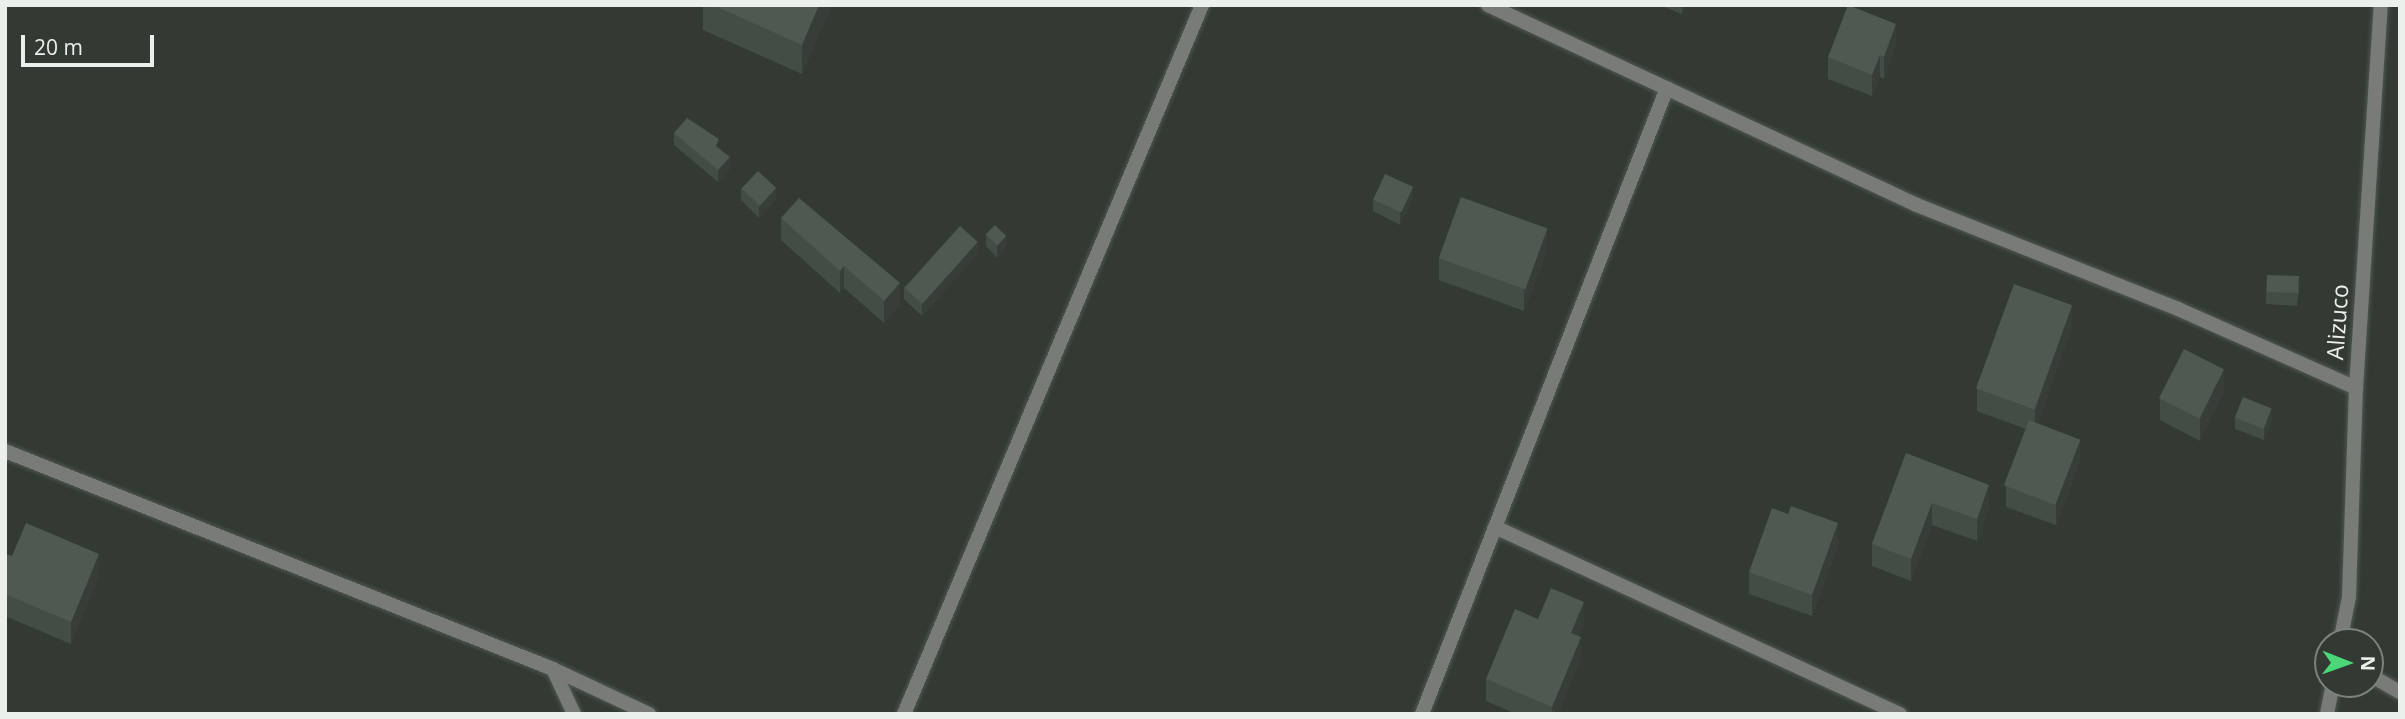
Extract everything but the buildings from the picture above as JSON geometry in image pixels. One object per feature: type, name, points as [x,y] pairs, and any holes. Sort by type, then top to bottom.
[{"type":"street","points":[[904,714],[1202,5]]},
{"type":"street","points":[[1488,5],[1917,205],[2178,309],[2356,388]]},
{"type":"street","name":"Alizuco","points":[[2342,628],[2348,597],[2356,388],[2381,5]]},
{"type":"street","points":[[1422,714],[1667,88]]},
{"type":"street","points":[[5,451],[553,669],[649,714]]},
{"type":"street","points":[[1495,527],[1900,714]]},
{"type":"street","points":[[553,669],[574,714]]},
{"type":"street","points":[[2384,683],[2400,692]]}]
